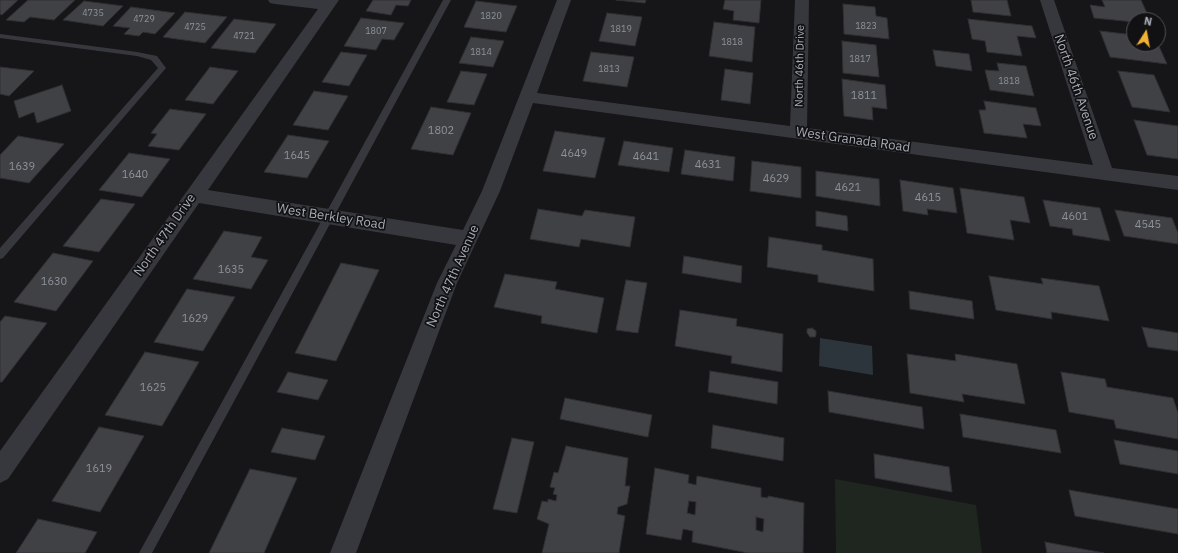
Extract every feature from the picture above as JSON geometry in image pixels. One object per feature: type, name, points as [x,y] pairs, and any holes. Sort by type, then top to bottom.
[{"type":"street","points":[[275,0],[330,3]]},
{"type":"street","name":"North 47th Avenue","points":[[343,553],[447,283],[491,191],[564,0]]},
{"type":"street","name":"North 46th Drive","points":[[798,132],[802,0]]},
{"type":"street","name":"North 46th Avenue","points":[[1047,0],[1105,174]]},
{"type":"street","name":"North 47th Drive","points":[[0,470],[330,3]]},
{"type":"street","name":"West Granada Road","points":[[528,97],[1178,184]]},
{"type":"street","name":"West Berkley Road","points":[[193,195],[469,239]]},
{"type":"lane","points":[[146,553],[447,0]]},
{"type":"lane","points":[[0,36],[137,54],[154,58],[162,68],[0,254]]},
{"type":"shaded area","points":[[820,338],[872,346],[873,375],[819,366]]},
{"type":"shaded area","points":[[835,479],[976,505],[982,553],[836,553]]},
{"type":"building","points":[[0,0],[18,0],[2,15],[0,14]]},
{"type":"building","points":[[28,0],[75,0],[54,20],[30,17],[24,22],[6,20]]},
{"type":"building","points":[[373,0],[411,0],[408,6],[396,5],[391,15],[366,11]]},
{"type":"building","points":[[616,0],[646,0],[645,3]]},
{"type":"building","points":[[725,0],[761,0],[759,23],[733,20],[734,11],[723,9]]},
{"type":"building","points":[[971,0],[1007,0],[1011,16],[973,12]]},
{"type":"building","points":[[1102,0],[1141,0],[1146,12],[1126,12],[1126,21],[1094,18],[1090,5],[1105,7]]},
{"type":"building","points":[[84,1],[123,6],[103,26],[63,20]]},
{"type":"building","points":[[476,1],[517,6],[506,32],[464,27]]},
{"type":"building","points":[[843,4],[875,7],[876,16],[887,18],[889,39],[844,34]]},
{"type":"building","points":[[131,7],[175,13],[155,34],[143,32],[139,36],[124,34],[130,28],[113,26]]},
{"type":"building","points":[[185,12],[227,17],[205,43],[163,37]]},
{"type":"building","points":[[607,13],[642,17],[635,46],[599,41]]},
{"type":"building","points":[[361,18],[404,23],[394,40],[382,39],[376,50],[344,46]]},
{"type":"building","points":[[234,19],[276,24],[255,53],[211,48]]},
{"type":"building","points":[[968,19],[1032,26],[1036,38],[1017,36],[1022,56],[987,52],[985,41],[972,39]]},
{"type":"building","points":[[714,22],[755,27],[752,62],[709,56]]},
{"type":"building","points":[[1100,31],[1126,34],[1126,52],[1162,52],[1167,64],[1110,57]]},
{"type":"building","points":[[471,37],[504,41],[493,67],[459,63]]},
{"type":"building","points":[[842,41],[876,45],[879,77],[843,73]]},
{"type":"building","points":[[933,50],[969,54],[972,71],[936,66]]},
{"type":"building","points":[[341,52],[367,55],[349,86],[322,82]]},
{"type":"building","points":[[591,52],[634,57],[627,87],[583,81]]},
{"type":"building","points":[[997,63],[1026,66],[1034,96],[990,90],[985,70],[999,71]]},
{"type":"building","points":[[0,67],[34,71],[9,96],[0,94]]},
{"type":"building","points":[[210,67],[238,71],[213,104],[185,100]]},
{"type":"building","points":[[725,69],[753,73],[750,104],[721,100]]},
{"type":"building","points":[[461,71],[487,74],[474,105],[447,102]]},
{"type":"building","points":[[1118,71],[1154,75],[1170,112],[1132,107]]},
{"type":"building","points":[[842,79],[885,85],[887,109],[872,107],[873,120],[844,116]]},
{"type":"building","points":[[62,85],[71,111],[37,123],[34,112],[19,118],[14,101]]},
{"type":"building","points":[[314,91],[348,96],[328,130],[293,125]]},
{"type":"building","points":[[984,101],[1036,108],[1041,126],[1023,124],[1027,138],[984,133],[979,110],[986,110]]},
{"type":"building","points":[[431,107],[471,113],[453,155],[411,149]]},
{"type":"building","points":[[170,109],[206,114],[179,150],[148,146],[157,134],[151,133]]},
{"type":"building","points":[[1134,120],[1178,126],[1178,159],[1147,155]]},
{"type":"building","points":[[555,131],[605,138],[595,178],[543,171]]},
{"type":"building","points":[[288,135],[329,141],[307,178],[264,172]]},
{"type":"building","points":[[18,136],[64,144],[29,183],[0,178],[0,155]]},
{"type":"building","points":[[624,141],[673,148],[669,172],[618,165]]},
{"type":"building","points":[[685,150],[735,157],[733,181],[681,174]]},
{"type":"building","points":[[129,153],[170,159],[142,197],[99,190]]},
{"type":"building","points":[[752,161],[801,167],[801,198],[750,191]]},
{"type":"building","points":[[816,171],[879,179],[880,206],[816,196]]},
{"type":"building","points":[[900,180],[953,188],[957,213],[927,209],[928,215],[903,211]]},
{"type":"building","points":[[960,188],[1024,197],[1030,223],[1010,220],[1014,240],[967,233]]},
{"type":"building","points":[[101,199],[135,204],[99,252],[63,246]]},
{"type":"building","points":[[1043,200],[1100,208],[1110,241],[1073,235],[1072,229],[1050,226]]},
{"type":"building","points":[[538,209],[582,216],[585,210],[635,217],[630,247],[581,239],[579,247],[530,239]]},
{"type":"building","points":[[1115,210],[1172,218],[1178,233],[1178,244],[1124,236]]},
{"type":"building","points":[[816,211],[847,216],[848,231],[816,226]]},
{"type":"building","points":[[224,231],[262,237],[251,257],[268,260],[251,289],[193,279]]},
{"type":"building","points":[[769,237],[822,245],[822,250],[873,259],[874,291],[818,282],[818,275],[767,267]]},
{"type":"building","points":[[53,253],[93,261],[56,311],[14,302]]},
{"type":"building","points":[[684,256],[742,266],[741,283],[682,273]]},
{"type":"building","points":[[341,263],[379,270],[336,361],[295,353]]},
{"type":"building","points":[[505,274],[557,282],[555,289],[604,298],[597,333],[541,323],[542,316],[494,307]]},
{"type":"building","points":[[989,276],[1043,284],[1041,278],[1099,286],[1109,321],[1051,312],[1052,319],[996,310]]},
{"type":"building","points":[[626,280],[647,283],[638,333],[616,330]]},
{"type":"building","points":[[187,289],[235,297],[203,351],[154,342]]},
{"type":"building","points":[[909,291],[972,301],[974,319],[910,309]]},
{"type":"building","points":[[680,310],[737,319],[736,326],[783,334],[782,372],[731,363],[732,356],[675,346]]},
{"type":"building","points":[[5,316],[47,323],[2,382],[0,382],[0,322]]},
{"type":"building","points":[[1142,327],[1178,333],[1178,351],[1148,347]]},
{"type":"building","points":[[812,328],[816,331],[815,337],[810,337],[807,333],[807,329]]},
{"type":"building","points":[[145,352],[199,362],[162,426],[105,415]]},
{"type":"building","points":[[907,354],[956,361],[955,354],[1017,364],[1025,404],[962,394],[964,402],[910,393]]},
{"type":"building","points":[[710,371],[778,382],[777,404],[708,392]]},
{"type":"building","points":[[288,372],[328,380],[318,400],[277,392]]},
{"type":"building","points":[[1061,372],[1105,379],[1107,387],[1173,398],[1178,413],[1178,439],[1116,428],[1114,420],[1069,412]]},
{"type":"building","points":[[828,391],[922,407],[924,429],[829,412]]},
{"type":"building","points":[[565,398],[652,415],[648,437],[560,419]]},
{"type":"building","points":[[960,414],[1056,430],[1061,453],[963,437]]},
{"type":"building","points":[[713,425],[784,438],[783,461],[711,448]]},
{"type":"building","points":[[99,427],[144,436],[100,512],[52,501]]},
{"type":"building","points":[[282,428],[325,436],[315,460],[271,452]]},
{"type":"building","points":[[512,438],[534,442],[517,513],[493,509]]},
{"type":"building","points":[[1114,440],[1178,451],[1178,474],[1120,464]]},
{"type":"building","points":[[566,446],[628,458],[625,486],[630,486],[627,504],[618,507],[617,514],[625,516],[619,553],[542,553],[549,524],[537,519],[542,501],[548,502],[548,499],[556,501],[557,495],[553,494],[555,488],[550,487],[554,472],[558,473]]},
{"type":"building","points":[[874,454],[949,467],[952,492],[875,478]]},
{"type":"building","points":[[655,468],[689,475],[688,483],[696,485],[697,476],[761,488],[761,497],[768,498],[768,496],[804,503],[803,553],[748,553],[692,542],[693,531],[683,529],[681,540],[646,534]],"holes":[[[689,501],[696,502],[695,515],[687,513]],[[756,517],[764,519],[763,532],[756,530]]]},
{"type":"building","points":[[250,469],[297,478],[264,553],[209,553]]},
{"type":"building","points":[[1069,490],[1178,509],[1178,534],[1075,516]]},
{"type":"building","points":[[38,519],[97,532],[85,553],[16,553]]},
{"type":"building","points":[[1045,542],[1104,553],[1047,553]]}]
